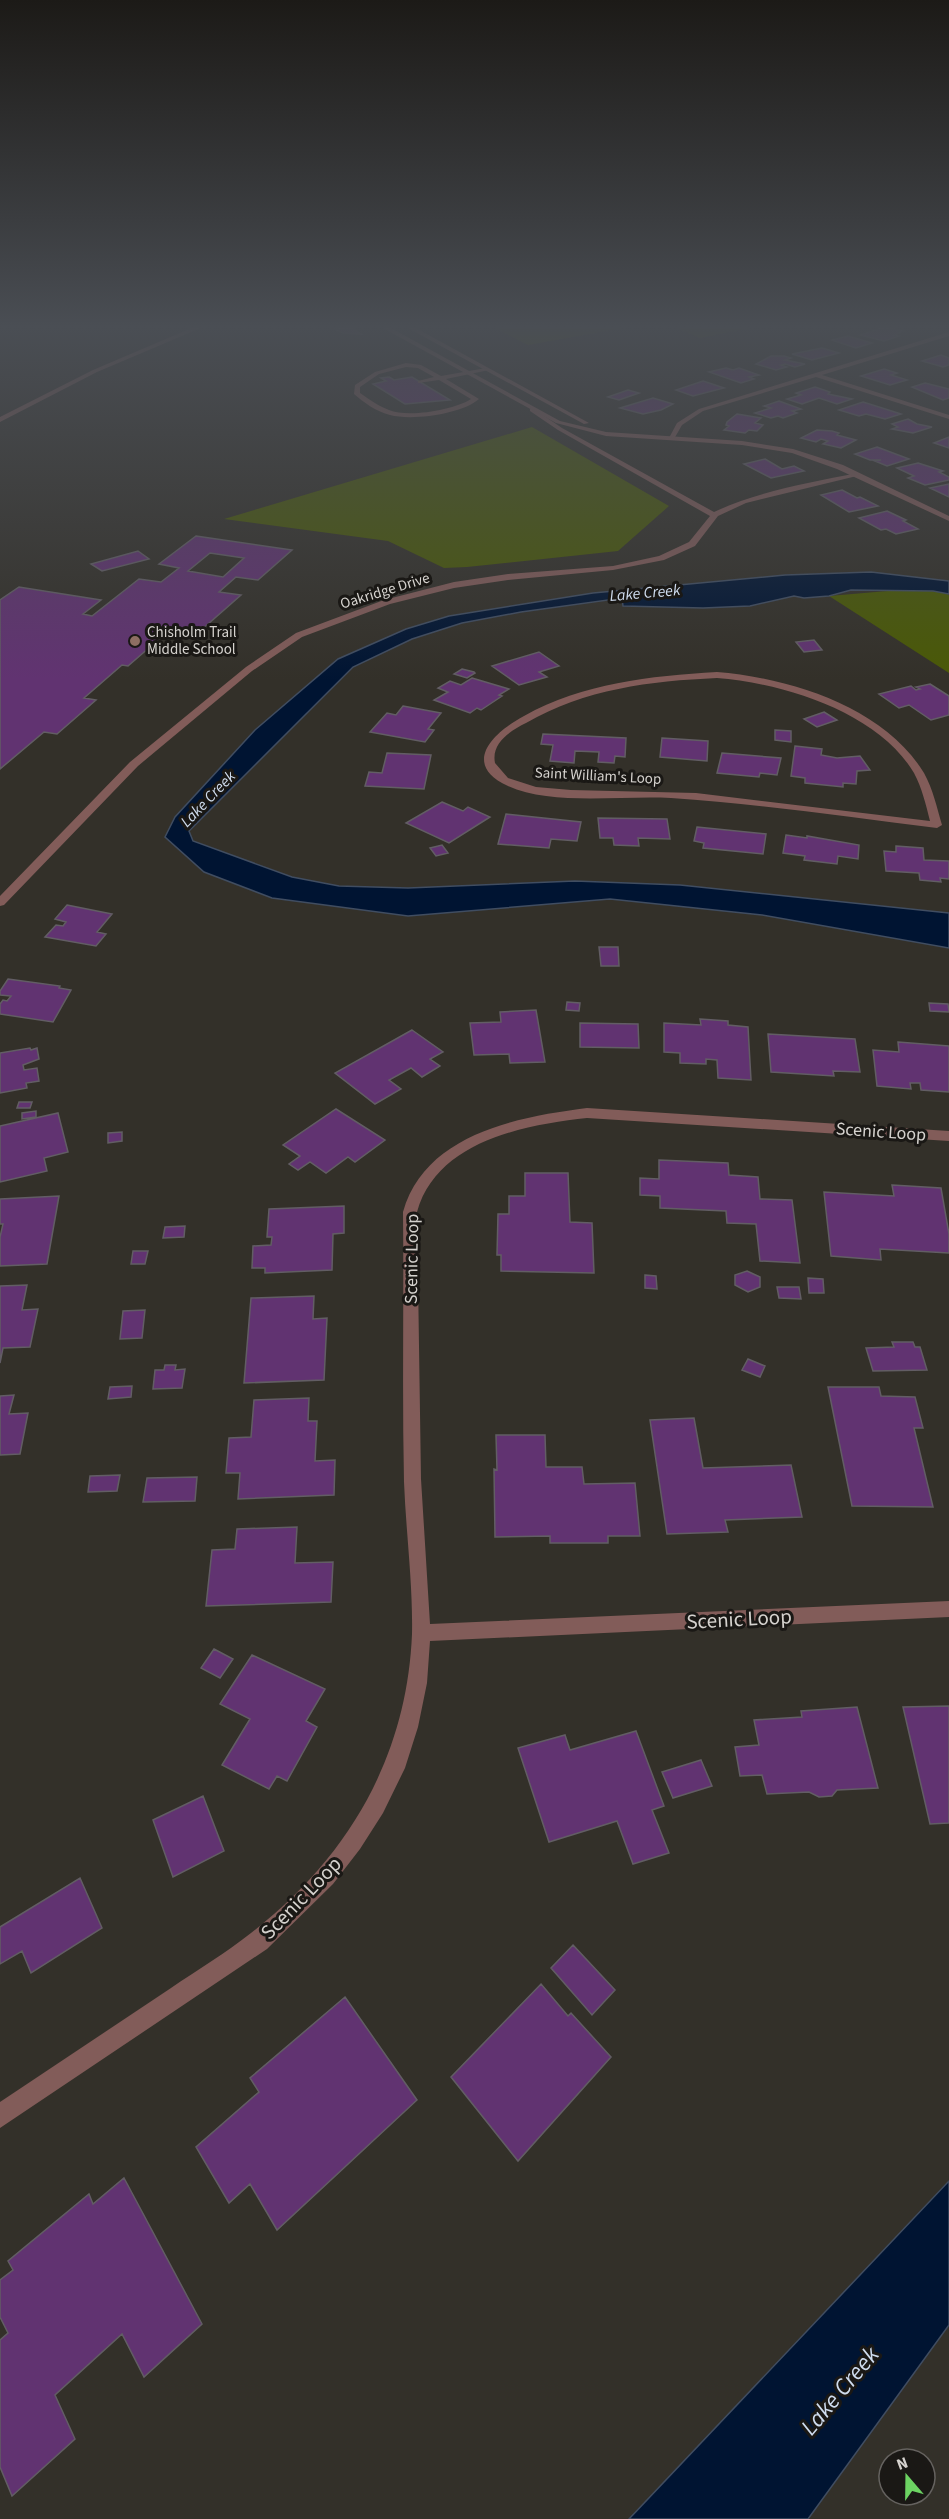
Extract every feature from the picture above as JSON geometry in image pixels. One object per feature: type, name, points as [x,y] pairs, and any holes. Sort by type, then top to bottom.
[{"type":"street","points":[[588,445],[714,516]]},
{"type":"street","points":[[743,445],[780,448],[822,460],[949,519]]},
{"type":"street","name":"Oakridge Drive","points":[[0,903],[134,764],[249,669],[299,635],[349,615],[429,590],[481,580],[613,568],[661,558],[692,544],[714,516],[760,495],[857,475]]},
{"type":"street","name":"Saint William's Loop","points":[[937,825],[924,780],[895,744],[830,702],[788,685],[753,677],[717,675],[674,677],[631,682],[575,695],[549,705],[512,726],[492,744],[489,756],[491,765],[506,782],[540,791],[715,798],[949,827]]},
{"type":"street","name":"Scenic Loop","points":[[0,2116],[260,1941],[287,1917],[354,1842],[381,1799],[403,1749],[417,1689],[421,1633],[414,1518],[410,1212],[416,1191],[443,1160],[462,1148],[522,1123],[554,1116],[587,1113],[949,1136]]},
{"type":"street","name":"Scenic Loop","points":[[421,1633],[949,1609]]},
{"type":"green space","points":[[473,445],[562,445],[669,506],[618,551],[444,568],[388,541],[224,519]]},
{"type":"green space","points":[[934,587],[949,595],[949,673],[829,596]]},
{"type":"water","name":"Lake Creek","points":[[871,572],[949,581],[949,594],[933,591],[851,590],[829,596],[804,598],[794,596],[750,606],[703,608],[623,606],[622,598],[462,623],[412,639],[353,667],[189,831],[193,841],[292,877],[339,886],[408,888],[575,881],[680,885],[949,913],[949,948],[762,915],[610,899],[408,916],[272,898],[204,872],[165,837],[175,817],[255,730],[338,659],[406,629],[449,616],[593,593],[785,575]]},
{"type":"water","name":"Lake Creek","points":[[949,2181],[949,2325],[808,2519],[629,2519]]},
{"type":"building","points":[[825,445],[847,445],[841,448]]},
{"type":"building","points":[[877,447],[909,459],[887,466],[875,461],[881,460],[870,460],[855,454]]},
{"type":"building","points":[[765,459],[782,469],[794,466],[804,471],[771,478],[744,464]]},
{"type":"building","points":[[918,463],[943,471],[939,472],[949,477],[949,480],[925,485],[908,478],[914,476],[897,468]]},
{"type":"building","points":[[949,484],[949,497],[930,488]]},
{"type":"building","points":[[842,490],[878,506],[849,512],[821,495]]},
{"type":"building","points":[[887,511],[918,529],[896,534],[886,529],[881,530],[859,518]]},
{"type":"building","points":[[196,536],[292,550],[258,580],[236,577],[219,592],[241,595],[199,632],[173,627],[128,666],[122,665],[84,698],[96,700],[57,734],[44,732],[0,769],[0,600],[19,587],[101,600],[83,614],[92,616],[139,579],[161,582],[179,568],[159,564]],"holes":[[[210,553],[244,558],[223,577],[188,571]]]},
{"type":"building","points":[[138,551],[149,559],[102,571],[91,564]]},
{"type":"building","points":[[814,640],[822,650],[804,652],[796,642]]},
{"type":"building","points":[[539,652],[559,666],[539,672],[547,677],[519,685],[492,666]]},
{"type":"building","points":[[462,669],[475,673],[467,678],[454,674]]},
{"type":"building","points":[[472,678],[509,689],[481,710],[477,708],[470,713],[434,700],[448,692],[438,688],[450,681],[461,685]]},
{"type":"building","points":[[930,684],[949,696],[949,715],[931,720],[909,705],[899,708],[879,694],[911,686],[916,690],[920,689],[916,687]]},
{"type":"building","points":[[403,706],[441,713],[428,729],[434,730],[425,742],[370,732],[387,713],[396,715]]},
{"type":"building","points":[[824,712],[837,720],[817,727],[804,719]]},
{"type":"building","points":[[775,730],[791,731],[791,742],[775,740]]},
{"type":"building","points":[[543,734],[626,738],[625,757],[615,756],[614,763],[598,762],[599,752],[575,751],[574,763],[550,761],[553,745],[541,744]]},
{"type":"building","points":[[662,738],[708,741],[707,761],[660,757]]},
{"type":"building","points":[[795,746],[822,749],[821,755],[837,758],[860,756],[870,770],[857,771],[856,784],[843,783],[843,787],[805,783],[805,778],[791,776]]},
{"type":"building","points":[[387,753],[431,755],[424,789],[365,786],[369,772],[382,773]]},
{"type":"building","points":[[722,753],[781,758],[777,775],[760,773],[759,777],[717,773]]},
{"type":"building","points":[[442,802],[463,811],[468,807],[490,817],[449,843],[406,823]]},
{"type":"building","points":[[506,814],[581,822],[577,841],[551,839],[549,848],[498,844]]},
{"type":"building","points":[[598,818],[667,819],[670,839],[638,838],[639,846],[614,845],[613,838],[600,838]]},
{"type":"building","points":[[697,827],[766,834],[763,854],[703,848],[704,843],[694,841]]},
{"type":"building","points":[[786,835],[807,838],[807,836],[859,845],[858,859],[838,856],[837,864],[804,860],[805,856],[783,853]]},
{"type":"building","points":[[442,845],[448,853],[436,856],[430,848]]},
{"type":"building","points":[[896,846],[923,848],[924,860],[949,861],[949,879],[940,878],[941,882],[920,880],[919,873],[886,871],[884,851],[896,852]]},
{"type":"building","points":[[67,905],[112,914],[97,932],[106,934],[96,946],[45,937],[56,925],[63,926],[66,922],[55,919]]},
{"type":"building","points":[[599,947],[618,947],[619,966],[601,966]]},
{"type":"building","points":[[8,979],[60,986],[59,988],[71,990],[53,1022],[0,1014],[0,1004],[11,996],[0,995]]},
{"type":"building","points":[[567,1002],[580,1003],[579,1011],[566,1010]]},
{"type":"building","points":[[929,1003],[948,1004],[949,1012],[930,1011]]},
{"type":"building","points":[[536,1010],[545,1062],[510,1063],[509,1054],[474,1055],[470,1023],[501,1022],[500,1012]]},
{"type":"building","points":[[700,1019],[728,1021],[728,1025],[748,1027],[751,1080],[718,1078],[717,1060],[706,1059],[706,1064],[680,1063],[680,1053],[664,1052],[664,1023],[701,1025]]},
{"type":"building","points":[[580,1023],[638,1024],[639,1048],[580,1047]]},
{"type":"building","points":[[412,1030],[443,1052],[430,1059],[440,1066],[422,1077],[411,1068],[389,1080],[401,1089],[375,1104],[335,1073]]},
{"type":"building","points":[[768,1034],[855,1039],[860,1072],[833,1071],[834,1076],[771,1072]]},
{"type":"building","points":[[898,1042],[949,1046],[949,1092],[921,1090],[920,1083],[910,1083],[911,1089],[877,1086],[873,1050],[899,1052]]},
{"type":"building","points":[[30,1048],[31,1050],[37,1048],[39,1059],[23,1065],[24,1070],[37,1068],[39,1081],[26,1083],[27,1088],[0,1093],[0,1053]]},
{"type":"building","points":[[19,1102],[32,1102],[30,1108],[17,1108]]},
{"type":"building","points":[[336,1109],[385,1140],[355,1162],[348,1157],[326,1173],[310,1162],[298,1170],[289,1164],[300,1156],[283,1145]]},
{"type":"building","points":[[36,1111],[36,1117],[22,1119],[22,1113]]},
{"type":"building","points":[[58,1113],[68,1152],[44,1158],[47,1171],[0,1182],[0,1126]]},
{"type":"building","points":[[122,1132],[122,1141],[108,1143],[108,1133]]},
{"type":"building","points":[[659,1160],[728,1163],[729,1175],[758,1177],[760,1199],[792,1200],[800,1263],[760,1261],[756,1224],[727,1223],[726,1211],[660,1208],[660,1196],[640,1195],[640,1178],[659,1179]]},
{"type":"building","points":[[525,1173],[568,1173],[570,1222],[592,1223],[594,1273],[501,1271],[501,1255],[497,1255],[498,1214],[509,1214],[509,1196],[525,1196]]},
{"type":"building","points":[[892,1185],[941,1188],[949,1234],[949,1253],[880,1249],[881,1260],[831,1256],[824,1192],[894,1196]]},
{"type":"building","points":[[59,1196],[47,1264],[0,1266],[0,1237],[3,1224],[0,1224],[0,1199]]},
{"type":"building","points":[[344,1206],[344,1233],[333,1234],[332,1270],[265,1273],[265,1268],[252,1268],[253,1246],[271,1245],[272,1237],[267,1237],[269,1209]]},
{"type":"building","points":[[185,1226],[184,1237],[163,1238],[165,1227]]},
{"type":"building","points":[[133,1251],[148,1251],[145,1264],[131,1264]]},
{"type":"building","points":[[747,1271],[760,1277],[760,1287],[748,1292],[735,1285],[735,1275]]},
{"type":"building","points":[[645,1275],[656,1276],[657,1289],[645,1288]]},
{"type":"building","points":[[808,1278],[823,1279],[824,1293],[809,1293]]},
{"type":"building","points":[[27,1285],[22,1310],[38,1309],[30,1347],[3,1348],[0,1363],[0,1286]]},
{"type":"building","points":[[777,1287],[799,1287],[801,1299],[779,1298]]},
{"type":"building","points":[[314,1296],[313,1319],[327,1318],[324,1380],[244,1383],[251,1298]]},
{"type":"building","points":[[145,1310],[142,1338],[120,1339],[123,1311]]},
{"type":"building","points":[[892,1342],[913,1342],[915,1347],[920,1347],[927,1370],[873,1371],[866,1348],[894,1347]]},
{"type":"building","points":[[748,1359],[765,1366],[760,1377],[742,1370]]},
{"type":"building","points":[[165,1365],[176,1365],[175,1370],[185,1369],[182,1388],[153,1389],[155,1370],[164,1370]]},
{"type":"building","points":[[132,1386],[131,1397],[108,1399],[110,1387]]},
{"type":"building","points":[[828,1387],[879,1387],[881,1396],[915,1397],[923,1428],[914,1428],[933,1507],[852,1506]]},
{"type":"building","points":[[14,1395],[9,1414],[28,1413],[20,1454],[0,1455],[0,1396]]},
{"type":"building","points":[[309,1398],[308,1421],[317,1421],[315,1461],[335,1460],[334,1495],[238,1499],[240,1473],[226,1473],[229,1438],[251,1437],[254,1400]]},
{"type":"building","points":[[694,1418],[703,1468],[791,1465],[802,1517],[725,1520],[728,1532],[667,1534],[650,1420]]},
{"type":"building","points":[[496,1435],[545,1435],[546,1467],[582,1467],[584,1484],[635,1483],[640,1536],[608,1536],[608,1543],[550,1543],[550,1536],[495,1537]]},
{"type":"building","points":[[120,1475],[117,1491],[88,1492],[90,1476]]},
{"type":"building","points":[[197,1477],[195,1501],[143,1502],[147,1478]]},
{"type":"building","points":[[297,1527],[295,1563],[333,1562],[331,1602],[206,1606],[212,1550],[235,1549],[237,1529]]},
{"type":"building","points":[[214,1649],[233,1659],[220,1678],[201,1668]]},
{"type":"building","points":[[252,1655],[325,1689],[306,1721],[317,1727],[287,1781],[277,1776],[269,1789],[222,1765],[250,1719],[220,1704]]},
{"type":"building","points":[[949,1706],[949,1823],[930,1824],[903,1707]]},
{"type":"building","points":[[857,1707],[878,1788],[837,1790],[832,1796],[819,1797],[809,1792],[767,1794],[762,1775],[740,1776],[735,1747],[759,1745],[754,1720],[802,1717],[801,1711]]},
{"type":"building","points":[[636,1731],[664,1806],[652,1810],[669,1853],[633,1864],[617,1821],[549,1842],[518,1748],[565,1735],[570,1750]]},
{"type":"building","points":[[701,1760],[712,1786],[673,1798],[662,1772]]},
{"type":"building","points":[[203,1796],[224,1851],[173,1877],[153,1820]]},
{"type":"building","points":[[80,1878],[102,1928],[31,1973],[22,1951],[0,1964],[0,1927]]},
{"type":"building","points":[[573,1945],[615,1990],[592,2015],[551,1968]]},
{"type":"building","points":[[541,1984],[568,2016],[571,2013],[611,2057],[518,2161],[451,2077]]},
{"type":"building","points":[[345,1997],[417,2100],[277,2230],[250,2184],[229,2203],[196,2147],[259,2092],[250,2078]]},
{"type":"building","points":[[124,2178],[202,2324],[144,2377],[122,2334],[55,2395],[75,2439],[12,2496],[0,2467],[0,2340],[8,2333],[0,2317],[0,2280],[13,2270],[8,2261],[89,2194],[93,2204]]},
{"type":"place","name":"Chisholm Trail Middle School","points":[[135,641]]}]
